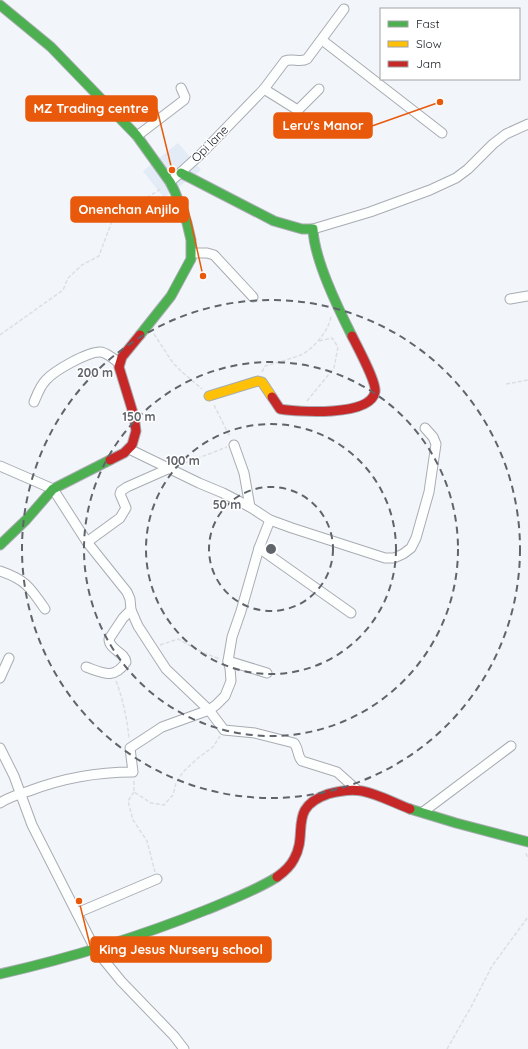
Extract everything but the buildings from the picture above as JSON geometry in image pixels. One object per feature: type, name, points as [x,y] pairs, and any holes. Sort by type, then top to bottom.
[{"type":"street","points":[[0,5],[52,47],[137,136],[170,182],[175,192],[187,222],[192,253],[186,270],[172,296],[122,357],[119,363],[134,416],[136,431],[132,445],[129,449],[86,473],[53,489],[26,520],[0,545]]},
{"type":"street","points":[[344,9],[322,40],[442,133]]},
{"type":"street","name":"Opi lane","points":[[170,182],[201,154],[264,89],[285,61],[302,62],[307,59],[322,40]]},
{"type":"street","points":[[137,136],[184,100],[185,97],[181,88]]},
{"type":"street","points":[[264,89],[296,109],[299,109],[319,90]]},
{"type":"street","points":[[181,173],[274,221],[302,229],[313,230],[370,212],[430,190],[456,178],[506,134],[528,124]]},
{"type":"street","points":[[209,396],[258,381],[262,382],[280,409],[298,412],[338,412],[357,407],[373,398],[375,393],[374,386],[318,258],[313,230]]},
{"type":"street","points":[[192,253],[207,253],[214,255],[253,297]]},
{"type":"street","points":[[510,299],[528,296]]},
{"type":"street","points":[[34,402],[40,388],[46,380],[67,365],[92,352],[102,352],[119,363]]},
{"type":"street","points":[[129,449],[250,507],[270,520],[385,558],[394,558],[411,548],[416,538],[429,492],[436,444],[433,437],[425,428]]},
{"type":"street","points":[[234,445],[244,473],[250,507]]},
{"type":"street","points":[[0,466],[53,489],[87,542],[127,592],[130,599],[131,610],[138,626],[166,669],[209,710],[224,730],[254,734],[294,743],[298,748],[299,757],[302,761],[337,772],[356,789]]},
{"type":"street","points":[[87,542],[124,514],[126,508],[120,494],[121,491],[126,487],[170,468]]},
{"type":"street","points":[[0,803],[52,782],[68,778],[114,772],[133,772],[130,748],[162,727],[209,710],[225,696],[231,676],[228,662],[232,637],[259,548],[270,520]]},
{"type":"street","points":[[259,548],[351,612]]},
{"type":"street","points":[[0,571],[24,581],[31,588],[45,609]]},
{"type":"street","points":[[86,667],[108,674],[114,674],[122,669],[126,661],[124,657],[111,646],[109,639],[131,610]]},
{"type":"street","points":[[0,678],[9,658]]},
{"type":"street","points":[[228,662],[266,673]]},
{"type":"street","points":[[423,812],[511,746]]},
{"type":"street","points":[[0,748],[14,776],[32,825],[95,949],[113,972],[162,1022],[184,1049]]},
{"type":"street","points":[[0,974],[33,967],[95,949],[191,916],[250,890],[281,874],[291,866],[295,859],[304,814],[308,806],[315,800],[341,791],[356,789],[467,826],[528,842]]},
{"type":"street","points":[[77,913],[157,879]]},
{"type":"path","points":[[0,335],[63,290],[68,278],[82,265],[99,256],[115,213],[148,197],[170,182]]},
{"type":"path","points":[[258,381],[264,366],[299,356],[319,341],[330,325],[331,316],[338,304]]},
{"type":"path","points":[[148,326],[173,363],[209,396],[234,445],[170,468]]},
{"type":"path","points":[[298,412],[334,368],[338,347],[332,338],[319,341]]},
{"type":"path","points":[[506,384],[528,380]]},
{"type":"path","points":[[152,648],[178,639],[204,654],[228,662]]},
{"type":"path","points":[[114,674],[120,690],[130,748]]},
{"type":"path","points":[[134,792],[151,803],[164,805],[173,795],[176,783],[183,772],[213,747],[224,730]]},
{"type":"path","points":[[133,772],[134,792],[128,801],[133,820],[147,841],[157,879]]},
{"type":"path","points":[[447,1049],[492,966],[528,917]]},
{"type":"shaded area","points":[[178,143],[201,170],[164,198],[143,171]]},
{"type":"traffic: fast","points":[[0,5],[51,47],[137,136],[170,182],[175,192],[187,223],[191,240],[191,259],[171,296],[140,335]]},
{"type":"traffic: fast","points":[[181,173],[274,221],[302,229],[313,229],[314,241],[322,269],[352,336]]},
{"type":"traffic: fast","points":[[0,545],[26,520],[53,489],[110,460]]},
{"type":"traffic: fast","points":[[410,809],[528,842]]},
{"type":"traffic: fast","points":[[0,974],[78,954],[130,938],[206,910],[260,887],[277,877]]},
{"type":"traffic: slow","points":[[209,396],[258,381],[262,382],[272,397]]},
{"type":"traffic: jam","points":[[110,460],[124,453],[132,445],[136,431],[134,416],[119,367],[122,357],[140,335]]},
{"type":"traffic: jam","points":[[272,397],[280,409],[317,412],[361,406],[370,400],[375,392],[375,387],[366,364],[352,336]]},
{"type":"traffic: jam","points":[[277,877],[287,869],[294,859],[300,840],[303,814],[308,806],[315,800],[336,792],[358,790],[374,794],[410,809]]},
{"type":"place","name":"Leru's Manor","points":[[440,102]]},
{"type":"place","name":"MZ Trading centre","points":[[172,170]]},
{"type":"place","name":"Onenchan Anjilo","points":[[203,276]]},
{"type":"place","name":"King Jesus Nursery school","points":[[79,901]]}]
